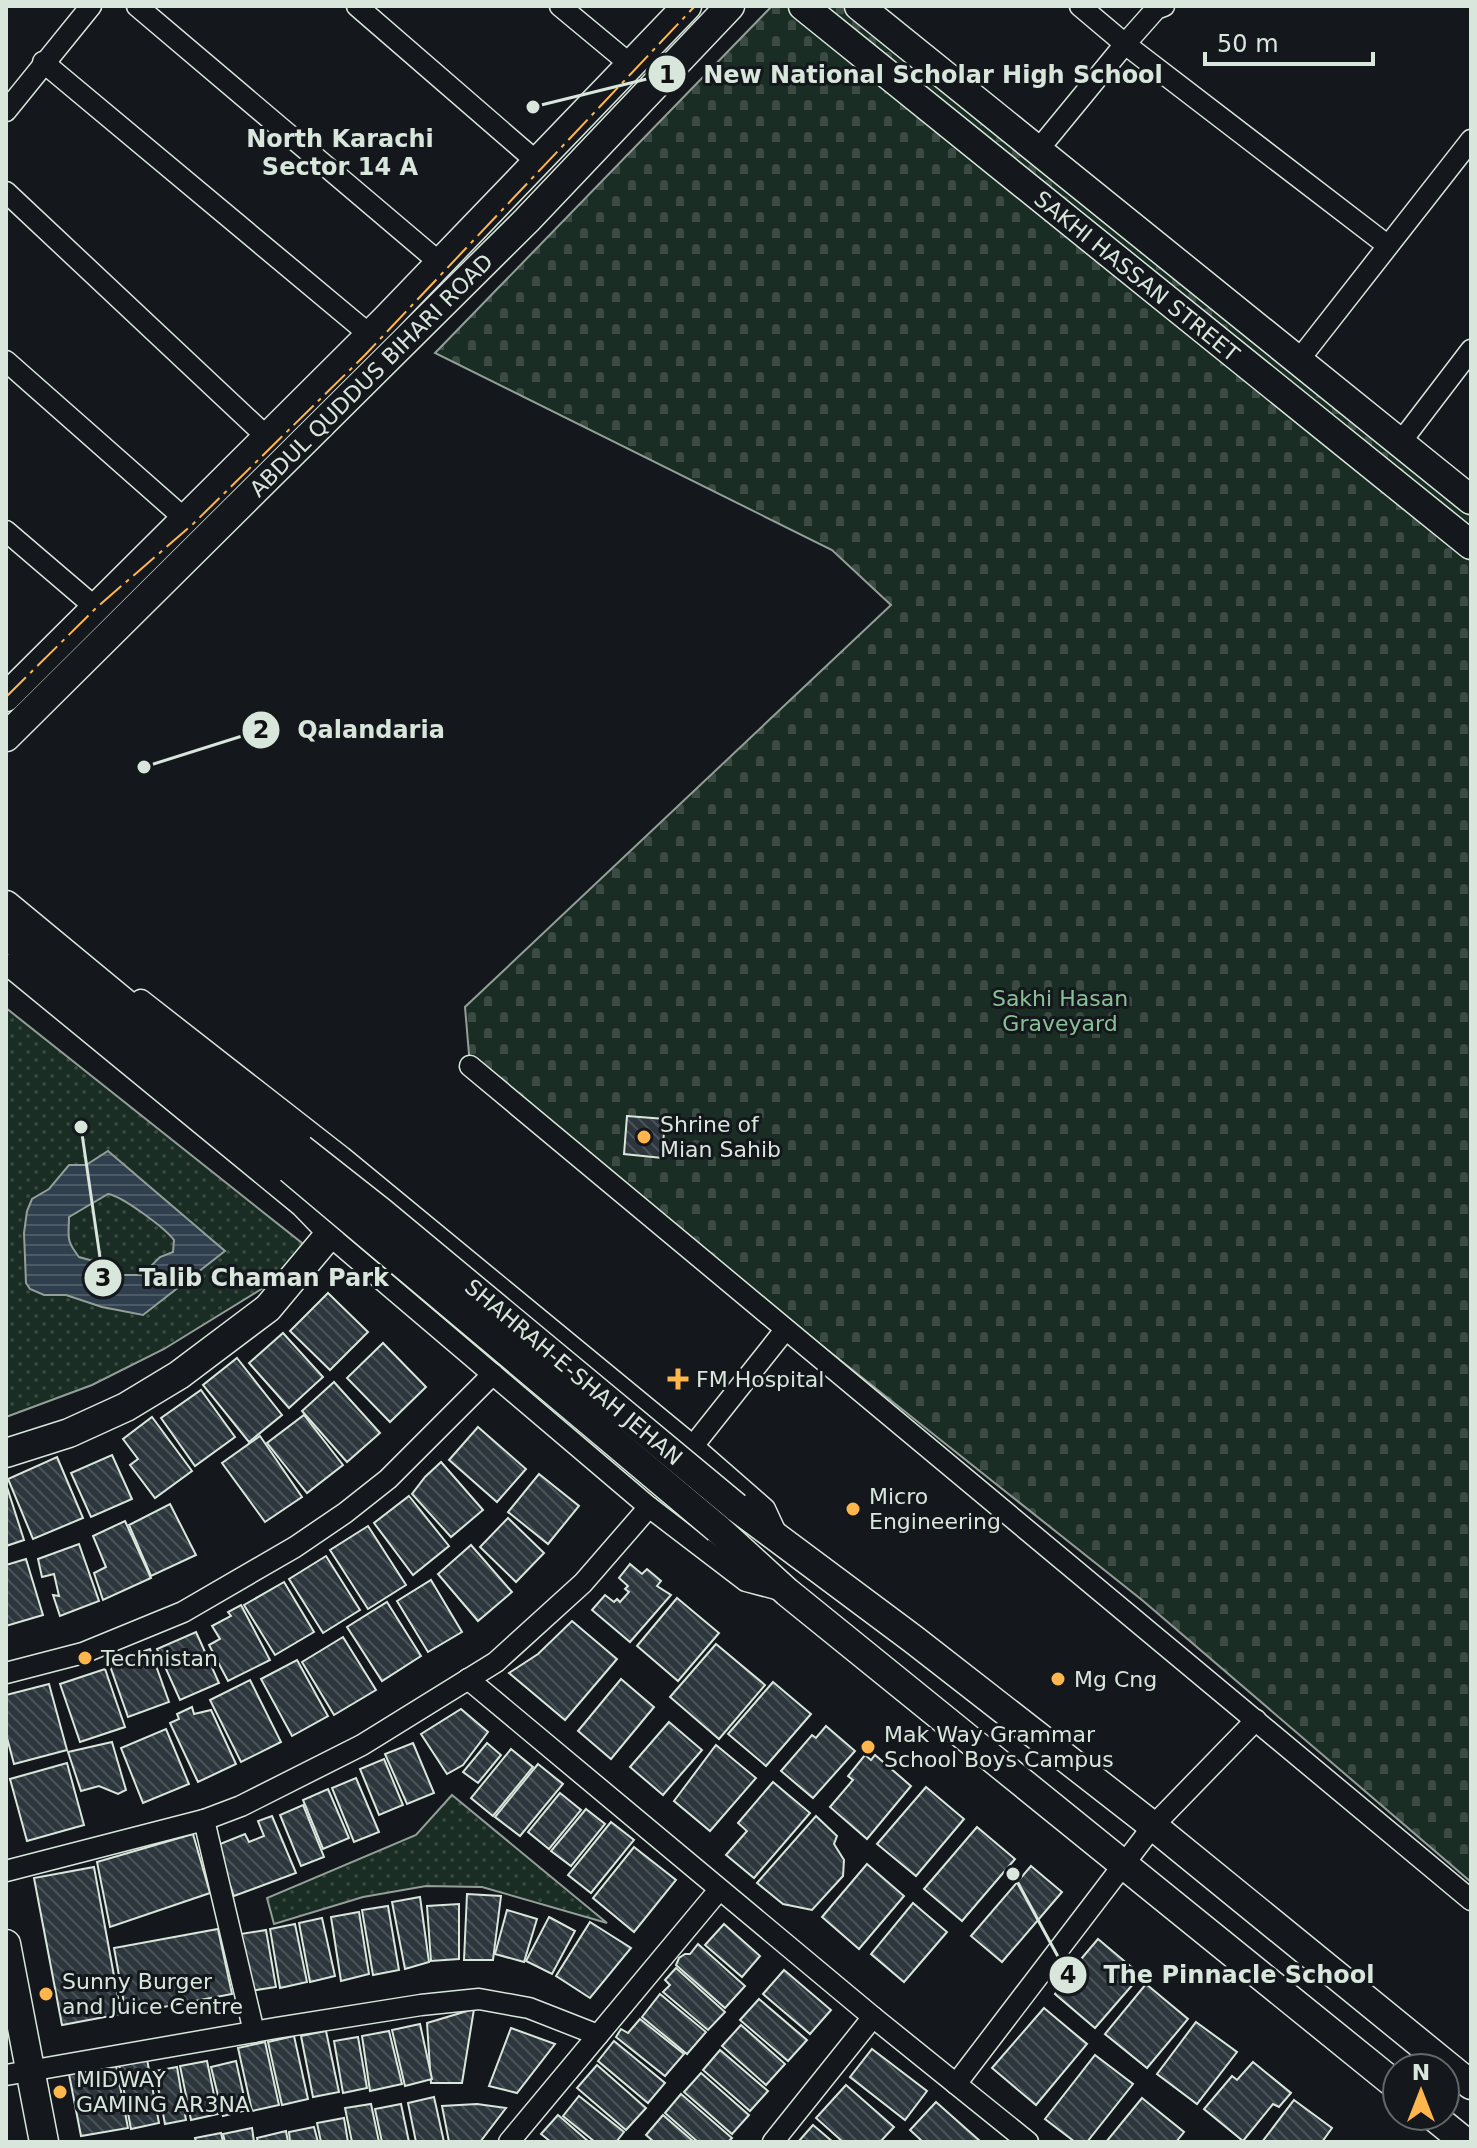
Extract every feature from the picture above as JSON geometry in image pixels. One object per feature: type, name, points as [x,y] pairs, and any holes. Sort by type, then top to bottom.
[{"type":"main road","name":"ABDUL QUDDUS BIHARI ROAD","points":[[6,697],[370,335],[687,6]]},
{"type":"main road","name":"ABDUL QUDDUS BIHARI ROAD","points":[[6,737],[527,220],[730,6]]},
{"type":"main road","name":"SAKHI HASSAN STREET","points":[[803,6],[1471,545]]},
{"type":"main road","name":"SAKHI HASSAN STREET","points":[[859,6],[1471,500]]},
{"type":"main road","name":"SHAHRAH-E-SHAH JEHAN","points":[[6,905],[736,1507],[913,1639],[1153,1826],[1471,2085]]},
{"type":"main road","name":"SHAHRAH-E-SHAH JEHAN","points":[[6,934],[488,1334],[718,1529],[787,1592],[1381,2073]]},
{"type":"main road","points":[[6,1453],[69,1433],[126,1407],[179,1375],[268,1308],[329,1235]]},
{"type":"main road","points":[[6,1944],[18,2073],[44,2142]]},
{"type":"street","points":[[6,111],[91,6]]},
{"type":"street","points":[[357,6],[537,162]]},
{"type":"street","points":[[560,6],[631,65]]},
{"type":"street","points":[[1080,6],[1387,245]]},
{"type":"street","points":[[1038,150],[1125,44],[1156,9],[1164,6]]},
{"type":"street","points":[[142,7],[440,263]]},
{"type":"street","points":[[43,62],[370,335]]},
{"type":"street","points":[[1298,361],[1471,140]]},
{"type":"street","points":[[6,192],[267,437]]},
{"type":"street","points":[[1400,443],[1471,350]]},
{"type":"street","points":[[6,361],[185,519]]},
{"type":"street","points":[[6,531],[96,608]]},
{"type":"street","points":[[6,894],[342,1157],[693,1446],[765,1509],[780,1542]]},
{"type":"street","points":[[6,964],[301,1206],[329,1235],[649,1507],[746,1581],[787,1592]]},
{"type":"street","points":[[470,1066],[1471,1900]]},
{"type":"street","points":[[301,1206],[342,1157]]},
{"type":"street","points":[[693,1446],[785,1330]]},
{"type":"street","points":[[6,1673],[83,1653],[183,1612],[295,1547],[388,1479],[493,1374]]},
{"type":"street","points":[[6,1871],[204,1820],[241,1806],[362,1745],[496,1662],[583,1583],[649,1507]]},
{"type":"street","points":[[468,1679],[719,1890],[1028,2142]]},
{"type":"street","points":[[956,2084],[1153,1826],[1256,1720]]},
{"type":"street","points":[[204,1820],[254,2032]]},
{"type":"street","points":[[509,2142],[719,1890]]},
{"type":"street","points":[[18,2073],[421,2005],[479,1999],[529,2008],[598,2035]]},
{"type":"street","points":[[773,2142],[873,2017]]},
{"type":"green space","name":"Sakhi Hasan Graveyard","points":[[772,6],[859,6],[1471,500],[1471,1882],[1142,1600],[470,1066],[465,1007],[891,605],[832,550],[435,353]]},
{"type":"green space","points":[[6,1008],[307,1247],[281,1277],[164,1349],[92,1385],[6,1417]]},
{"type":"green space","points":[[452,1795],[607,1923],[482,1887],[426,1886],[363,1897],[274,1924],[267,1898],[416,1835]]},
{"type":"water","points":[[108,1151],[225,1251],[143,1315],[102,1307],[66,1295],[44,1295],[30,1289],[26,1283],[24,1233],[32,1199],[49,1189],[69,1165],[86,1165]],"holes":[[[108,1194],[143,1213],[174,1240],[173,1252],[160,1257],[142,1275],[121,1275],[97,1262],[79,1257],[70,1242],[69,1217]]]},
{"type":"building","name":"Shrine of Mian Sahib","points":[[627,1116],[665,1119],[662,1158],[624,1154]]},
{"type":"building","points":[[328,1293],[368,1332],[330,1370],[290,1331]]},
{"type":"building","points":[[283,1333],[323,1377],[289,1408],[249,1363]]},
{"type":"building","points":[[383,1343],[426,1387],[390,1422],[347,1378]]},
{"type":"building","points":[[237,1358],[282,1415],[249,1442],[203,1385]]},
{"type":"building","points":[[334,1382],[380,1433],[347,1462],[302,1411]]},
{"type":"building","points":[[201,1390],[235,1437],[195,1466],[161,1418]]},
{"type":"building","points":[[304,1415],[343,1465],[307,1493],[267,1443]]},
{"type":"building","points":[[152,1417],[192,1471],[155,1498],[130,1465],[138,1459],[123,1439]]},
{"type":"building","points":[[478,1427],[526,1469],[497,1502],[449,1460]]},
{"type":"building","points":[[260,1436],[302,1497],[265,1522],[222,1463]]},
{"type":"building","points":[[112,1455],[132,1499],[91,1517],[71,1473]]},
{"type":"building","points":[[57,1457],[83,1518],[33,1539],[8,1479]]},
{"type":"building","points":[[441,1462],[483,1510],[451,1537],[412,1494]]},
{"type":"building","points":[[539,1474],[579,1506],[548,1544],[508,1512]]},
{"type":"building","points":[[6,1484],[24,1540],[6,1546]]},
{"type":"building","points":[[409,1496],[449,1546],[413,1575],[374,1523]]},
{"type":"building","points":[[170,1504],[196,1555],[151,1576],[129,1525]]},
{"type":"building","points":[[508,1518],[544,1553],[516,1582],[480,1547]]},
{"type":"building","points":[[125,1521],[151,1578],[103,1600],[94,1573],[106,1567],[93,1536]]},
{"type":"building","points":[[368,1526],[406,1585],[368,1609],[330,1550]]},
{"type":"building","points":[[79,1544],[99,1601],[60,1616],[53,1595],[59,1596],[54,1574],[42,1577],[38,1559]]},
{"type":"building","points":[[471,1545],[512,1592],[478,1621],[438,1574]]},
{"type":"building","points":[[326,1556],[360,1610],[323,1633],[289,1579]]},
{"type":"building","points":[[26,1559],[43,1615],[6,1626],[6,1565]]},
{"type":"building","points":[[630,1564],[642,1574],[647,1569],[661,1581],[657,1586],[671,1595],[630,1642],[592,1610],[605,1595],[614,1602],[617,1599],[620,1602],[629,1592],[625,1589],[628,1586],[619,1578]]},
{"type":"building","points":[[431,1580],[462,1632],[428,1652],[397,1601]]},
{"type":"building","points":[[284,1582],[314,1632],[275,1655],[244,1605]]},
{"type":"building","points":[[677,1598],[719,1633],[678,1681],[637,1646]]},
{"type":"building","points":[[387,1602],[421,1656],[382,1681],[347,1627]]},
{"type":"building","points":[[241,1605],[270,1660],[228,1681],[209,1645],[220,1639],[212,1626],[231,1616],[228,1612]]},
{"type":"building","points":[[572,1621],[617,1659],[565,1720],[509,1673],[538,1654]]},
{"type":"building","points":[[196,1632],[219,1683],[180,1700],[157,1649]]},
{"type":"building","points":[[343,1637],[376,1690],[334,1715],[302,1662]]},
{"type":"building","points":[[716,1644],[765,1685],[719,1739],[670,1697]]},
{"type":"building","points":[[150,1649],[169,1702],[128,1717],[109,1663]]},
{"type":"building","points":[[297,1660],[328,1716],[292,1736],[261,1679]]},
{"type":"building","points":[[105,1669],[125,1727],[80,1742],[60,1684]]},
{"type":"building","points":[[621,1679],[654,1707],[611,1759],[578,1731]]},
{"type":"building","points":[[250,1680],[281,1742],[241,1762],[210,1700]]},
{"type":"building","points":[[773,1682],[811,1714],[766,1766],[728,1734]]},
{"type":"building","points":[[49,1684],[67,1750],[14,1764],[6,1734],[6,1695]]},
{"type":"building","points":[[192,1707],[194,1714],[211,1710],[236,1764],[198,1782],[170,1723],[179,1719],[177,1714]]},
{"type":"building","points":[[461,1709],[488,1732],[463,1765],[447,1774],[421,1734]]},
{"type":"building","points":[[669,1722],[702,1750],[663,1795],[630,1767]]},
{"type":"building","points":[[826,1726],[855,1751],[813,1798],[781,1771],[812,1735],[816,1738]]},
{"type":"building","points":[[166,1729],[189,1784],[143,1803],[121,1748]]},
{"type":"building","points":[[112,1742],[126,1790],[118,1794],[99,1786],[81,1791],[68,1752]]},
{"type":"building","points":[[413,1743],[434,1793],[407,1804],[385,1754]]},
{"type":"building","points":[[487,1743],[501,1755],[478,1783],[463,1772]]},
{"type":"building","points":[[716,1745],[756,1778],[710,1831],[674,1801]]},
{"type":"building","points":[[511,1749],[533,1767],[493,1816],[471,1798]]},
{"type":"building","points":[[865,1755],[871,1760],[875,1755],[911,1786],[867,1839],[830,1807],[853,1780],[848,1776]]},
{"type":"building","points":[[384,1759],[403,1805],[379,1815],[360,1769]]},
{"type":"building","points":[[67,1763],[84,1825],[27,1841],[10,1779]]},
{"type":"building","points":[[538,1764],[563,1784],[520,1836],[495,1817]]},
{"type":"building","points":[[356,1778],[379,1832],[354,1842],[332,1788]]},
{"type":"building","points":[[773,1782],[810,1813],[754,1878],[726,1855],[747,1831],[738,1823]]},
{"type":"building","points":[[926,1787],[964,1819],[916,1876],[877,1844]]},
{"type":"building","points":[[328,1789],[349,1838],[323,1849],[303,1800]]},
{"type":"building","points":[[560,1793],[581,1810],[549,1849],[528,1832]]},
{"type":"building","points":[[303,1805],[324,1857],[301,1866],[280,1815]]},
{"type":"building","points":[[586,1809],[605,1824],[571,1866],[551,1851]]},
{"type":"building","points":[[272,1816],[296,1873],[234,1896],[215,1846],[245,1834],[249,1842],[264,1836],[258,1821]]},
{"type":"building","points":[[816,1816],[837,1836],[834,1844],[844,1860],[843,1876],[812,1910],[783,1904],[757,1883]]},
{"type":"building","points":[[611,1822],[634,1840],[591,1893],[568,1875]]},
{"type":"building","points":[[977,1827],[1015,1859],[962,1921],[924,1889]]},
{"type":"building","points":[[193,1834],[210,1893],[110,1927],[97,1862]]},
{"type":"building","points":[[634,1847],[676,1880],[634,1932],[593,1898]]},
{"type":"building","points":[[867,1864],[904,1896],[859,1949],[822,1917]]},
{"type":"building","points":[[1031,1866],[1062,1892],[1002,1962],[971,1936]]},
{"type":"building","points":[[94,1867],[121,2014],[62,2025],[34,1878]]},
{"type":"building","points":[[467,1894],[501,1896],[493,1960],[464,1960]]},
{"type":"building","points":[[420,1897],[429,1962],[405,1969],[392,1902]]},
{"type":"building","points":[[913,1903],[947,1932],[904,1982],[871,1954]]},
{"type":"building","points":[[459,1904],[459,1959],[431,1961],[427,1906]]},
{"type":"building","points":[[388,1906],[399,1970],[373,1975],[362,1910]]},
{"type":"building","points":[[507,1910],[537,1919],[524,1962],[495,1954]]},
{"type":"building","points":[[359,1912],[369,1974],[341,1981],[331,1917]]},
{"type":"building","points":[[549,1917],[575,1931],[552,1974],[526,1961]]},
{"type":"building","points":[[322,1918],[335,1976],[310,1982],[299,1923]]},
{"type":"building","points":[[590,1922],[631,1948],[590,1998],[556,1976]]},
{"type":"building","points":[[295,1924],[307,1982],[280,1988],[270,1929]]},
{"type":"building","points":[[724,1924],[760,1956],[742,1977],[705,1945]]},
{"type":"building","points":[[218,1929],[232,1994],[126,2014],[114,1948]]},
{"type":"building","points":[[266,1930],[276,1987],[250,1991],[241,1934]]},
{"type":"building","points":[[1098,1939],[1141,1975],[1095,2028],[1055,1994],[1059,1988],[1064,1993],[1083,1971],[1076,1965]]},
{"type":"building","points":[[698,1944],[745,1986],[725,2008],[676,1965],[679,1958],[690,1954]]},
{"type":"building","points":[[676,1968],[725,2012],[708,2030],[663,1992],[670,1985],[665,1980]]},
{"type":"building","points":[[784,1970],[831,2010],[810,2034],[763,1994]]},
{"type":"building","points":[[1146,1984],[1188,2019],[1147,2068],[1105,2034]]},
{"type":"building","points":[[660,1994],[706,2032],[687,2054],[642,2017]]},
{"type":"building","points":[[759,1999],[807,2040],[788,2061],[740,2020]]},
{"type":"building","points":[[1044,2008],[1087,2044],[1036,2105],[992,2068]]},
{"type":"building","points":[[474,2009],[462,2083],[431,2083],[427,2023]]},
{"type":"building","points":[[640,2019],[684,2054],[665,2076],[616,2037],[621,2029],[628,2033]]},
{"type":"building","points":[[1196,2022],[1237,2052],[1197,2104],[1157,2074]]},
{"type":"building","points":[[420,2024],[432,2079],[405,2086],[392,2030]]},
{"type":"building","points":[[741,2025],[785,2064],[766,2085],[722,2046]]},
{"type":"building","points":[[511,2028],[555,2044],[517,2093],[489,2086]]},
{"type":"building","points":[[326,2031],[339,2092],[313,2097],[301,2036]]},
{"type":"building","points":[[389,2031],[402,2084],[370,2091],[362,2036]]},
{"type":"building","points":[[294,2036],[308,2099],[282,2105],[268,2042]]},
{"type":"building","points":[[358,2037],[367,2088],[343,2093],[334,2041]]},
{"type":"building","points":[[614,2041],[665,2083],[648,2103],[598,2061]]},
{"type":"building","points":[[265,2042],[279,2105],[252,2111],[238,2048]]},
{"type":"building","points":[[872,2049],[927,2091],[905,2120],[850,2077]]},
{"type":"building","points":[[720,2050],[768,2091],[750,2111],[703,2070]]},
{"type":"building","points":[[146,2054],[159,2123],[131,2129],[118,2059]]},
{"type":"building","points":[[1095,2055],[1133,2084],[1087,2142],[1075,2142],[1045,2119]]},
{"type":"building","points":[[115,2060],[128,2128],[81,2136],[68,2069]]},
{"type":"building","points":[[207,2061],[218,2114],[191,2120],[180,2066]]},
{"type":"building","points":[[236,2061],[247,2110],[223,2116],[211,2067]]},
{"type":"building","points":[[1253,2062],[1291,2093],[1279,2107],[1273,2104],[1243,2141],[1204,2109],[1232,2076],[1237,2080]]},
{"type":"building","points":[[597,2065],[646,2108],[626,2130],[577,2088]]},
{"type":"building","points":[[177,2067],[186,2120],[165,2124],[155,2071]]},
{"type":"building","points":[[701,2073],[749,2115],[732,2134],[684,2092]]},
{"type":"building","points":[[846,2085],[894,2127],[880,2142],[843,2142],[816,2118]]},
{"type":"building","points":[[681,2094],[732,2138],[728,2142],[698,2142],[665,2113]]},
{"type":"building","points":[[579,2096],[624,2132],[616,2142],[595,2142],[563,2116]]},
{"type":"building","points":[[434,2097],[444,2142],[416,2142],[408,2103]]},
{"type":"building","points":[[1142,2098],[1184,2132],[1176,2142],[1106,2142]]},
{"type":"building","points":[[1294,2100],[1332,2128],[1322,2142],[1262,2142]]},
{"type":"building","points":[[936,2102],[980,2141],[923,2142],[910,2130]]},
{"type":"building","points":[[371,2104],[379,2142],[352,2142],[345,2108]]},
{"type":"building","points":[[401,2104],[409,2142],[382,2142],[375,2109]]},
{"type":"building","points":[[477,2104],[506,2108],[480,2142],[449,2142],[442,2106]]},
{"type":"building","points":[[558,2115],[589,2142],[551,2142],[541,2134]]},
{"type":"building","points":[[663,2115],[694,2142],[654,2142],[646,2135]]},
{"type":"building","points":[[344,2118],[348,2142],[321,2142],[317,2123]]},
{"type":"building","points":[[813,2125],[833,2142],[798,2142]]},
{"type":"building","points":[[314,2127],[318,2142],[290,2142],[289,2132]]},
{"type":"building","points":[[252,2128],[254,2142],[225,2142],[223,2134]]},
{"type":"building","points":[[286,2131],[288,2142],[258,2142],[257,2138]]},
{"type":"building","points":[[221,2133],[223,2142],[196,2142],[195,2138]]},
{"type":"power","points":[[6,697],[96,608],[193,524],[365,355],[695,6]]},
{"type":"place","name":"New National Scholar High School","points":[[533,107]]},
{"type":"place","name":"Qalandaria","points":[[144,767]]},
{"type":"place","name":"Talib Chaman Park","points":[[81,1127]]},
{"type":"place","name":"Shrine of Mian Sahib","points":[[644,1137]]},
{"type":"place","name":"FM Hospital","points":[[678,1379]]},
{"type":"place","name":"Micro Engineering","points":[[853,1509]]},
{"type":"place","name":"Technistan","points":[[85,1658]]},
{"type":"place","name":"Mg Cng","points":[[1058,1679]]},
{"type":"place","name":"Mak Way Grammar School Boys Campus","points":[[868,1747]]},
{"type":"place","name":"The Pinnacle School","points":[[1013,1874]]},
{"type":"place","name":"Sunny Burger and Juice Centre","points":[[46,1994]]},
{"type":"place","name":"MIDWAY GAMING AR3NA","points":[[60,2092]]},
{"type":"district","name":"North Karachi Sector 14 A","points":[[340,153]]}]
